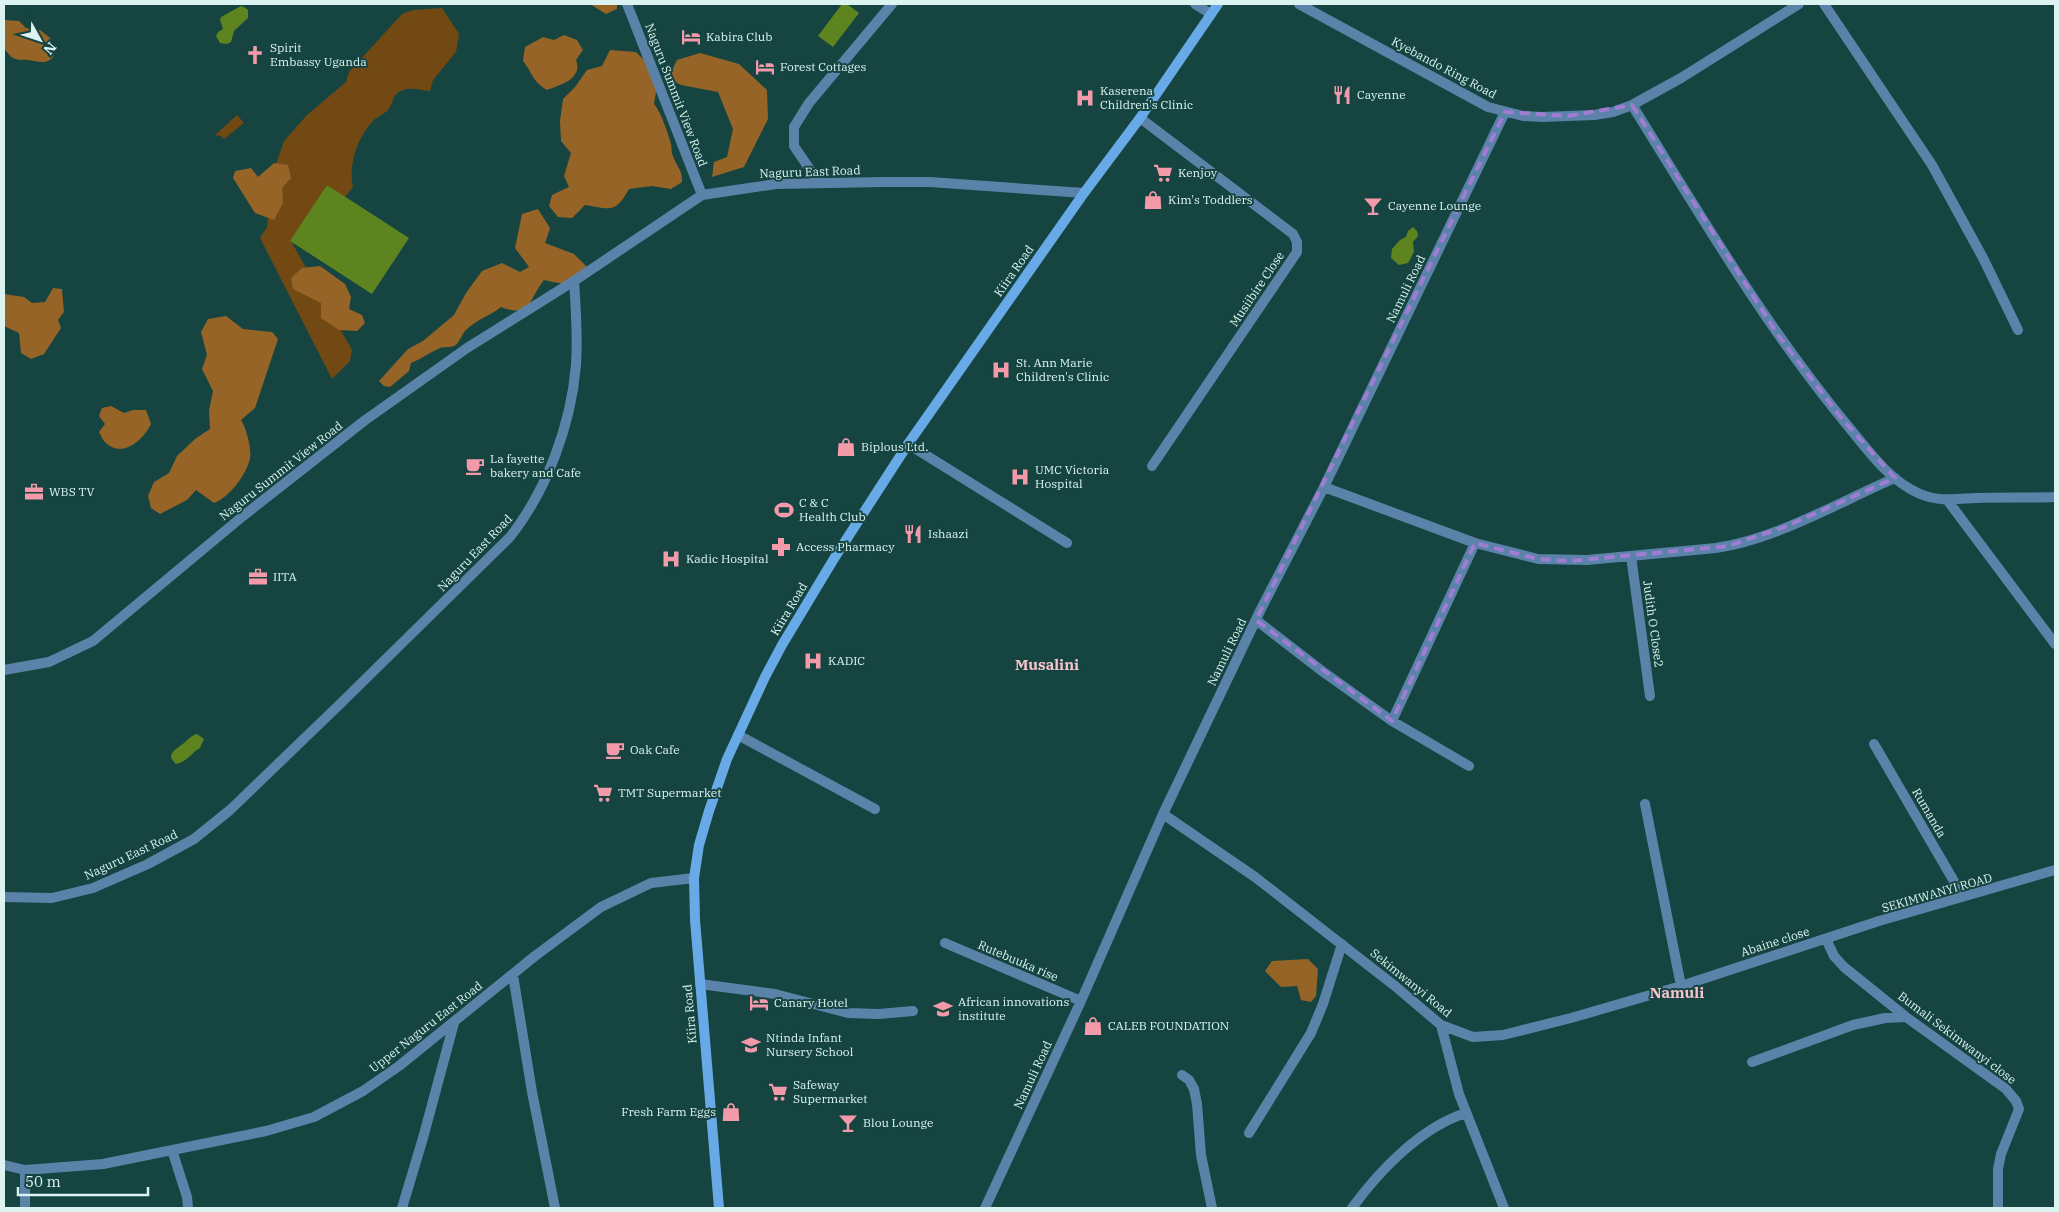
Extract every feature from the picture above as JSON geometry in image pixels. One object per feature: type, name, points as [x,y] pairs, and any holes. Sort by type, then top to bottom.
[{"type":"main road","name":"Kiira Road","points":[[719,1208],[694,920],[694,878],[699,845],[727,759],[765,677],[801,611],[908,444],[1084,193],[1148,107],[1218,4]]},
{"type":"street","name":"Naguru Summit View Road","points":[[627,4],[702,195]]},
{"type":"street","points":[[819,183],[794,146],[794,128],[809,103],[892,4]]},
{"type":"street","points":[[1195,4],[1211,14]]},
{"type":"street","name":"Kyebando Ring Road","points":[[1299,4],[1488,107],[1532,117],[1613,112],[1632,105],[1681,78],[1799,4]]},
{"type":"street","points":[[1824,4],[1932,166],[1983,258],[2018,330]]},
{"type":"street","points":[[1632,105],[1778,335],[1842,419],[1876,460],[1895,478],[1920,494],[1948,501],[1976,498],[2055,497]]},
{"type":"street","name":"Namuli Road","points":[[984,1208],[1081,1001],[1162,814],[1256,620],[1324,487],[1505,112]]},
{"type":"street","name":"Musiibire Close","points":[[1140,118],[1293,234],[1298,247],[1152,466]]},
{"type":"street","name":"Naguru East Road","points":[[4,897],[52,898],[93,888],[148,864],[194,839],[230,810],[392,655],[510,537],[522,522],[536,496],[559,445],[569,405],[576,365],[574,281],[702,195],[776,184],[930,182],[1084,193]]},
{"type":"street","name":"Naguru Summit View Road","points":[[4,670],[49,662],[92,641],[243,516],[364,421],[467,348],[574,281]]},
{"type":"street","points":[[908,444],[1067,543]]},
{"type":"street","points":[[1324,487],[1475,543],[1538,559],[1578,560],[1631,556],[1740,543],[1787,526],[1895,478]]},
{"type":"street","points":[[1948,501],[2055,644]]},
{"type":"street","points":[[1392,721],[1475,543]]},
{"type":"street","name":"Judith O Close2","points":[[1631,556],[1650,696]]},
{"type":"street","points":[[1256,620],[1322,671],[1392,721],[1469,766]]},
{"type":"street","points":[[738,735],[875,809]]},
{"type":"street","name":"Rumanda","points":[[1874,744],[1962,896]]},
{"type":"street","points":[[1645,804],[1681,986]]},
{"type":"street","name":"Sekimwanyi Road","points":[[1162,814],[1255,877],[1396,986],[1441,1025],[1473,1037],[1503,1035],[1571,1018],[1681,986]]},
{"type":"street","name":"Abaine close","points":[[1681,986],[1962,896],[2055,871]]},
{"type":"street","name":"SEKIMWANYI ROAD","points":[[1826,939],[2055,871]]},
{"type":"street","name":"Upper Naguru East Road","points":[[4,1165],[25,1170],[103,1164],[266,1131],[314,1116],[363,1090],[399,1066],[567,931],[601,907],[634,889],[651,883],[694,878]]},
{"type":"street","name":"Bumali Sekimwanyi close","points":[[1826,939],[1834,956],[1844,967],[1906,1017],[2006,1089],[2016,1101],[2019,1109],[2004,1143],[2000,1162],[1998,1208]]},
{"type":"street","name":"Rutebuuka rise","points":[[945,943],[1081,1001]]},
{"type":"street","points":[[1249,1133],[1311,1033],[1323,1004],[1342,944]]},
{"type":"street","points":[[513,975],[532,1092],[555,1208]]},
{"type":"street","points":[[700,984],[775,994],[848,1013],[879,1014],[913,1011]]},
{"type":"street","points":[[1752,1062],[1853,1025],[1884,1018],[1906,1017]]},
{"type":"street","points":[[402,1208],[454,1023]]},
{"type":"street","points":[[1441,1025],[1459,1094],[1504,1208]]},
{"type":"street","points":[[1182,1074],[1189,1080],[1194,1089],[1201,1155],[1212,1208]]},
{"type":"street","points":[[1352,1208],[1378,1175],[1413,1144],[1437,1126],[1466,1113]]},
{"type":"street","points":[[172,1150],[187,1197],[188,1208]]},
{"type":"street","points":[[24,1208],[25,1170]]},
{"type":"highlighted area","points":[[1632,105],[1778,335],[1842,419],[1895,478],[1787,526],[1728,546],[1569,561],[1538,559],[1475,543],[1392,721],[1256,620],[1505,112],[1568,116]]},
{"type":"shaded area","points":[[590,4],[617,4],[617,9],[606,14]]},
{"type":"shaded area","points":[[842,4],[847,4],[859,13],[833,47],[818,36]]},
{"type":"shaded area","points":[[241,6],[248,10],[248,18],[234,31],[231,42],[227,44],[220,43],[216,36],[223,29],[221,17]]},
{"type":"shaded area","points":[[442,8],[459,34],[456,52],[433,80],[430,91],[409,89],[397,93],[388,110],[372,122],[358,144],[353,161],[353,187],[345,197],[327,185],[291,241],[352,350],[350,361],[332,379],[260,238],[267,227],[273,173],[284,141],[307,115],[346,82],[349,72],[402,14],[413,10]]},
{"type":"shaded area","points":[[4,20],[19,21],[26,28],[40,30],[50,38],[54,55],[52,58],[49,61],[42,62],[19,60],[12,57],[4,49]]},
{"type":"shaded area","points":[[564,35],[577,40],[583,50],[576,60],[577,67],[574,77],[547,90],[535,80],[523,61],[525,47],[543,37],[554,40]]},
{"type":"shaded area","points":[[610,50],[636,52],[659,75],[654,104],[666,129],[672,155],[679,168],[682,182],[671,189],[652,186],[629,189],[620,203],[612,208],[585,205],[572,218],[558,217],[549,206],[552,195],[569,187],[564,176],[571,153],[561,141],[560,121],[563,99],[575,87],[587,70],[602,66]]},
{"type":"shaded area","points":[[700,53],[739,64],[767,90],[768,119],[744,167],[712,177],[714,162],[727,157],[733,129],[718,92],[681,85],[668,78],[677,60]]},
{"type":"shaded area","points":[[237,115],[244,123],[224,139],[221,136],[215,135]]},
{"type":"shaded area","points":[[274,163],[288,165],[291,178],[282,188],[283,203],[274,220],[255,213],[233,178],[235,171],[251,168],[258,177]]},
{"type":"shaded area","points":[[327,185],[409,238],[372,294],[290,241]]},
{"type":"shaded area","points":[[538,209],[550,228],[545,243],[574,254],[587,267],[586,278],[571,284],[544,280],[529,305],[519,310],[501,307],[469,327],[454,346],[440,348],[411,363],[409,371],[390,387],[384,386],[379,381],[408,349],[423,341],[454,315],[466,293],[482,271],[502,263],[520,272],[529,267],[515,248],[522,214]]},
{"type":"shaded area","points":[[1413,227],[1417,231],[1418,236],[1413,242],[1414,252],[1408,263],[1399,265],[1391,258],[1392,249],[1400,240],[1406,237],[1408,231]]},
{"type":"shaded area","points":[[320,266],[345,284],[351,297],[349,309],[362,315],[365,323],[357,331],[339,330],[321,318],[321,303],[293,289],[291,278],[302,268]]},
{"type":"shaded area","points":[[53,288],[62,289],[64,312],[58,320],[61,328],[44,354],[31,359],[21,353],[19,333],[4,326],[4,294],[24,297],[32,303],[45,302]]},
{"type":"shaded area","points":[[226,316],[243,329],[272,332],[278,339],[255,408],[241,420],[249,444],[250,458],[248,464],[236,485],[220,500],[214,503],[196,490],[187,500],[160,514],[151,508],[148,496],[154,482],[169,473],[177,456],[195,439],[210,429],[209,410],[213,391],[202,369],[207,355],[201,332],[208,319]]},
{"type":"shaded area","points":[[111,406],[124,413],[133,410],[146,410],[151,424],[138,441],[126,448],[119,449],[113,447],[105,442],[99,432],[105,424],[99,416],[102,408]]},
{"type":"shaded area","points":[[197,734],[204,739],[200,748],[176,764],[171,757],[173,752]]},
{"type":"shaded area","points":[[1308,959],[1318,969],[1316,996],[1311,1002],[1301,1000],[1297,986],[1281,987],[1265,971],[1272,961]]},
{"type":"place","name":"Kabira Club","points":[[691,37]]},
{"type":"place","name":"Spirit Embassy Uganda","points":[[255,55]]},
{"type":"place","name":"Forest Cottages","points":[[765,67]]},
{"type":"place","name":"Cayenne","points":[[1342,95]]},
{"type":"place","name":"Kaserena Children's Clinic","points":[[1085,98]]},
{"type":"place","name":"Kenjoy","points":[[1163,173]]},
{"type":"place","name":"Kim's Toddlers","points":[[1153,200]]},
{"type":"place","name":"Cayenne Lounge","points":[[1373,206]]},
{"type":"place","name":"St. Ann Marie Children's Clinic","points":[[1001,370]]},
{"type":"place","name":"Biplous Ltd.","points":[[846,447]]},
{"type":"place","name":"La fayette bakery and Cafe","points":[[475,466]]},
{"type":"place","name":"UMC Victoria Hospital","points":[[1020,477]]},
{"type":"place","name":"WBS TV","points":[[34,492]]},
{"type":"place","name":"C & C Health Club","points":[[784,510]]},
{"type":"place","name":"Ishaazi","points":[[913,534]]},
{"type":"place","name":"Access Pharmacy","points":[[781,547]]},
{"type":"place","name":"Kadic Hospital","points":[[671,559]]},
{"type":"place","name":"IITA","points":[[258,577]]},
{"type":"place","name":"KADIC","points":[[813,661]]},
{"type":"place","name":"Oak Cafe","points":[[615,750]]},
{"type":"place","name":"TMT Supermarket","points":[[603,793]]},
{"type":"place","name":"Canary Hotel","points":[[759,1003]]},
{"type":"place","name":"African innovations institute","points":[[943,1009]]},
{"type":"place","name":"CALEB FOUNDATION","points":[[1093,1026]]},
{"type":"place","name":"Ntinda Infant Nursery School","points":[[751,1045]]},
{"type":"place","name":"Safeway Supermarket","points":[[778,1092]]},
{"type":"place","name":"Fresh Farm Eggs","points":[[731,1112]]},
{"type":"place","name":"Blou Lounge","points":[[848,1123]]},
{"type":"district","name":"Musalini","points":[[1047,665]]},
{"type":"district","name":"Namuli","points":[[1677,993]]}]
